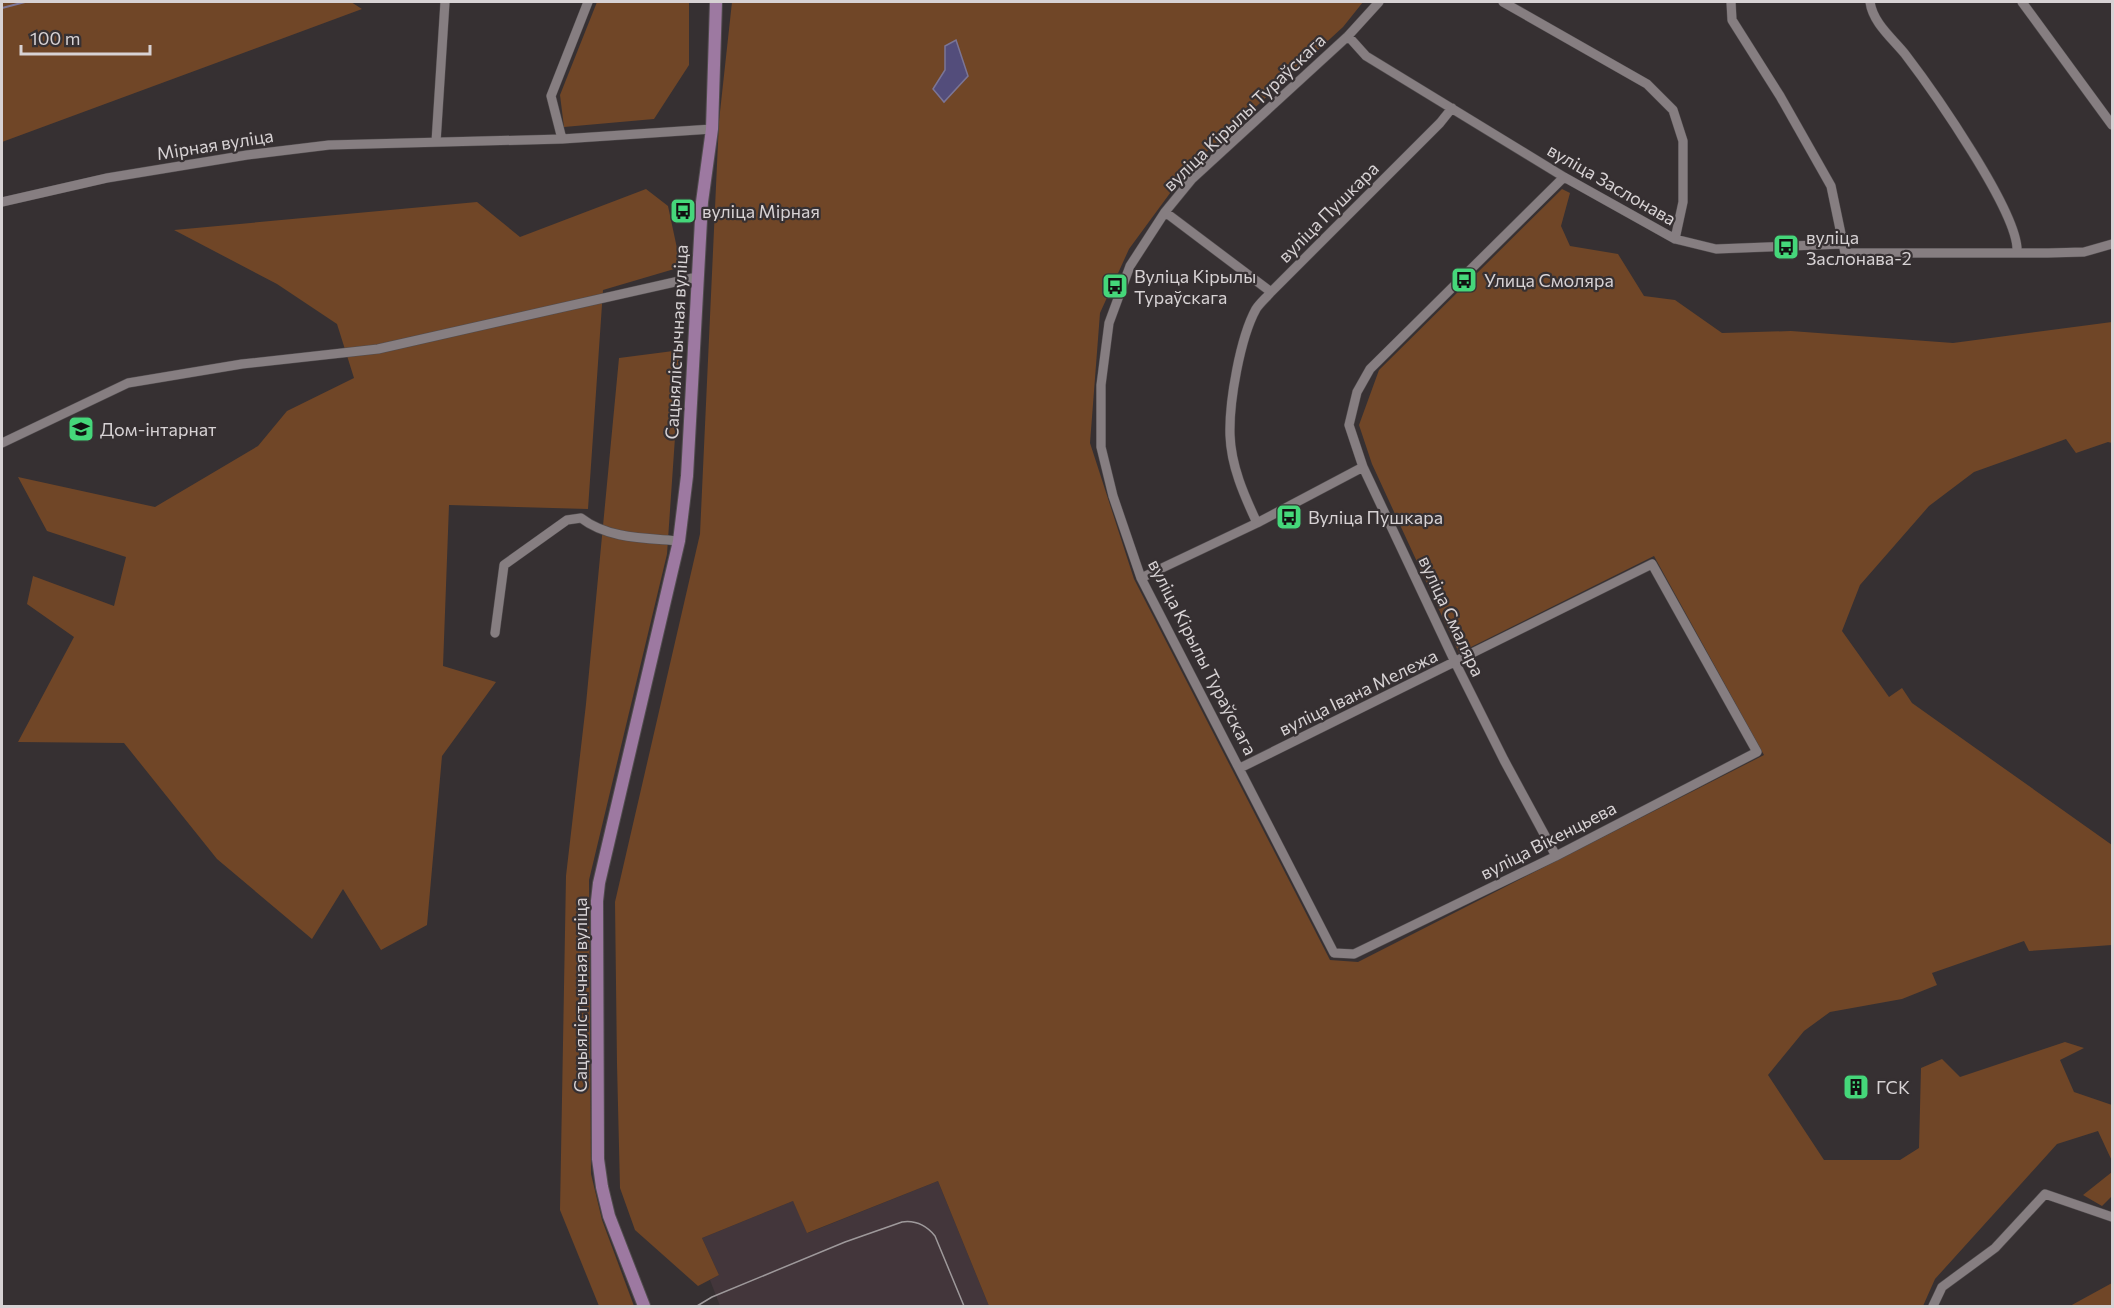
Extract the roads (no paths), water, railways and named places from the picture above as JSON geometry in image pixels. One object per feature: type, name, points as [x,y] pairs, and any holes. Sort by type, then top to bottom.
[{"type":"main road","name":"Сацыялістычная вуліца","points":[[644,1306],[609,1216],[598,1159],[596,910],[599,884],[679,541],[687,476],[702,202],[712,129],[716,2]]},
{"type":"street","points":[[436,142],[445,2]]},
{"type":"street","points":[[562,139],[551,96],[588,2]]},
{"type":"street","points":[[1348,36],[1379,2]]},
{"type":"street","points":[[1503,2],[1647,84],[1672,110],[1683,141],[1683,202],[1675,239]]},
{"type":"street","points":[[1731,2],[1732,20],[1780,96],[1831,186],[1843,244]]},
{"type":"street","points":[[1870,2],[1878,22],[1906,55],[1968,143],[2011,223],[2018,245],[2017,252]]},
{"type":"street","points":[[2022,2],[2112,125]]},
{"type":"street","name":"вуліца Заслонава","points":[[1348,36],[1366,56],[1564,177],[1675,239],[1716,249],[1843,244],[1845,253],[2017,252],[2048,254],[2084,252],[2112,244]]},
{"type":"street","name":"вуліца Кірылы Тураўскага","points":[[1348,36],[1192,179],[1165,212],[1130,266],[1109,323],[1101,385],[1101,447],[1113,496],[1141,578],[1334,953],[1354,954]]},
{"type":"street","name":"вуліца Пушкара","points":[[1257,523],[1240,487],[1230,436],[1232,390],[1256,310],[1271,292],[1440,123],[1452,108]]},
{"type":"street","name":"Мірная вуліца","points":[[2,202],[107,178],[247,155],[329,145],[562,139],[712,129]]},
{"type":"street","name":"вуліца Смаляра","points":[[1556,856],[1455,662],[1363,467],[1349,424],[1357,392],[1370,369],[1564,177]]},
{"type":"street","points":[[1165,212],[1271,292]]},
{"type":"street","points":[[2,443],[128,383],[242,364],[378,349],[697,278]]},
{"type":"street","points":[[1141,578],[1257,523],[1363,467]]},
{"type":"street","points":[[495,633],[504,565],[567,520],[581,518],[591,526],[616,534],[679,541]]},
{"type":"street","name":"вуліца Івана Мележа","points":[[1240,768],[1652,564],[1757,752]]},
{"type":"street","name":"вуліца Вікенцьева","points":[[1354,954],[1556,856],[1757,752]]},
{"type":"street","points":[[1933,1306],[1942,1287],[1995,1248],[2045,1194],[2112,1217]]},
{"type":"waterway","points":[[2,8],[25,2]]},
{"type":"tram line","points":[[697,1306],[712,1297],[845,1242],[902,1222],[920,1224],[935,1236],[964,1306]]},
{"type":"place","name":"вуліца Мірная","points":[[683,211]]},
{"type":"place","name":"вуліца Заслонава-2","points":[[1786,247]]},
{"type":"place","name":"Улица Смоляра","points":[[1464,280]]},
{"type":"place","name":"Вуліца Кірылы Тураўскага","points":[[1115,286]]},
{"type":"place","name":"Дом-інтарнат","points":[[81,429]]},
{"type":"place","name":"Вуліца Пушкара","points":[[1289,517]]},
{"type":"place","name":"ГСК","points":[[1856,1087]]}]
